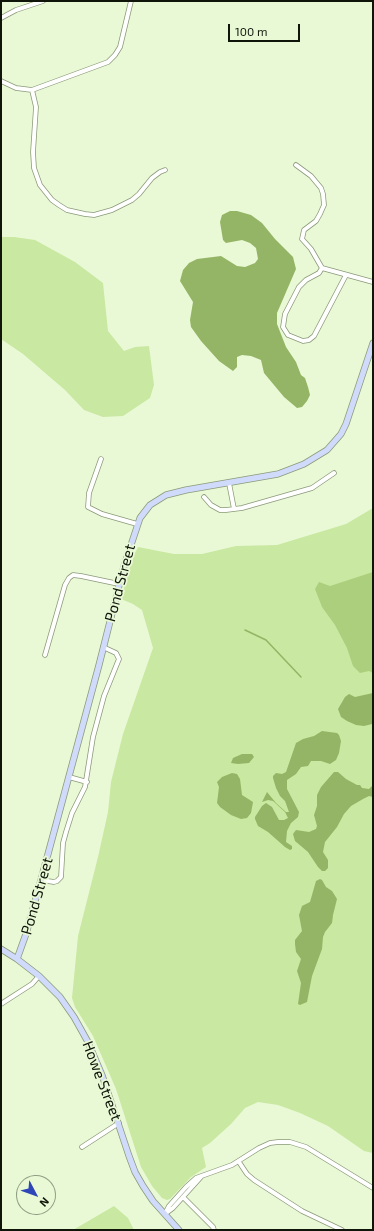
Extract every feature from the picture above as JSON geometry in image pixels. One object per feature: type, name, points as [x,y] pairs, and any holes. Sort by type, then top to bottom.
[{"type":"street","points":[[1,18],[16,10],[43,1]]},
{"type":"street","points":[[1,81],[16,88],[32,90],[102,65],[111,59],[120,47],[131,1]]},
{"type":"street","points":[[32,90],[36,108],[33,152],[34,168],[43,189],[52,200],[67,210],[94,215],[112,210],[132,200],[152,178],[160,172],[166,170]]},
{"type":"street","points":[[296,165],[311,176],[321,188],[324,205],[316,221],[304,230],[302,239],[311,249],[322,268],[373,282]]},
{"type":"street","points":[[322,268],[319,273],[306,280],[299,287],[285,314],[283,327],[288,335],[303,341],[309,340],[314,336],[346,275]]},
{"type":"street","name":"Pond Street","points":[[17,959],[26,934],[41,880],[119,584],[137,524],[143,513],[150,505],[162,497],[186,490],[278,474],[308,462],[331,447],[341,434],[346,424],[373,343]]},
{"type":"street","points":[[101,459],[89,493],[88,507],[102,514],[137,524]]},
{"type":"street","points":[[204,497],[207,502],[217,509],[234,509],[312,488],[334,473]]},
{"type":"street","points":[[229,483],[234,509]]},
{"type":"street","points":[[45,655],[65,585],[69,578],[73,575],[119,584]]},
{"type":"street","points":[[41,880],[54,882],[60,877],[63,843],[72,813],[83,792],[93,737],[104,696],[119,659],[116,653],[103,647]]},
{"type":"street","points":[[69,777],[86,782]]},
{"type":"street","name":"Howe Street","points":[[1,950],[17,959],[39,976],[64,1002],[81,1028],[102,1075],[129,1156],[139,1178],[148,1193],[179,1230]]},
{"type":"street","points":[[1,1004],[32,984],[39,976]]},
{"type":"street","points":[[82,1147],[119,1123]]},
{"type":"street","points":[[165,1214],[169,1206],[196,1178],[239,1162],[266,1144],[278,1142],[290,1142],[306,1148],[373,1188]]},
{"type":"street","points":[[239,1162],[247,1174],[254,1180],[302,1211],[342,1230]]},
{"type":"street","points":[[165,1214],[173,1208],[202,1177]]},
{"type":"street","points":[[183,1197],[213,1227],[214,1230]]},
{"type":"shaded area","points":[[230,211],[237,211],[251,215],[262,223],[293,257],[296,269],[277,313],[277,324],[286,347],[296,362],[301,375],[305,378],[308,387],[310,395],[302,407],[297,408],[284,397],[264,373],[261,360],[251,356],[242,355],[237,357],[237,367],[233,371],[219,361],[191,327],[190,320],[193,302],[180,281],[183,270],[189,263],[197,259],[221,256],[237,266],[245,267],[255,263],[258,259],[256,248],[250,243],[242,240],[226,243],[223,240],[220,222],[222,215]]},
{"type":"shaded area","points":[[1,237],[35,240],[75,262],[103,283],[108,331],[124,351],[135,347],[149,346],[154,385],[150,398],[123,416],[103,417],[84,410],[65,390],[23,354],[1,339]]},
{"type":"shaded area","points":[[373,508],[373,1153],[364,1151],[328,1126],[300,1113],[278,1105],[258,1102],[245,1108],[231,1124],[210,1143],[202,1148],[206,1167],[191,1177],[170,1199],[167,1200],[162,1198],[152,1186],[141,1167],[116,1089],[93,1036],[75,1007],[72,998],[78,936],[108,812],[111,782],[123,734],[153,648],[142,610],[121,599],[133,557],[138,547],[174,554],[202,554],[236,546],[277,545],[346,524]]},
{"type":"shaded area","points":[[373,572],[373,673],[369,671],[360,673],[353,666],[347,648],[335,625],[322,607],[315,589],[319,582],[330,586]]},
{"type":"shaded area","points":[[373,693],[372,724],[364,726],[356,725],[341,717],[338,709],[345,697],[349,694],[355,697]]},
{"type":"shaded area","points":[[322,731],[337,733],[339,735],[341,741],[339,753],[336,760],[330,764],[321,761],[311,761],[308,766],[301,767],[296,774],[287,780],[287,789],[299,812],[298,817],[291,823],[287,831],[286,842],[292,846],[292,849],[290,850],[258,826],[255,817],[262,806],[266,803],[272,807],[279,820],[288,818],[285,812],[273,801],[268,800],[262,802],[267,792],[276,803],[286,812],[289,812],[285,801],[280,796],[276,788],[273,776],[276,773],[282,774],[286,772],[296,743]]},
{"type":"shaded area","points":[[242,754],[252,754],[254,757],[249,763],[231,763],[233,758]]},
{"type":"shaded area","points":[[334,772],[338,772],[346,779],[360,785],[362,788],[369,789],[373,785],[373,797],[369,796],[351,806],[344,814],[337,827],[325,842],[323,852],[328,860],[328,868],[325,871],[322,871],[308,852],[295,841],[293,834],[296,830],[309,832],[316,829],[317,826],[314,815],[317,806],[317,795],[321,787]]},
{"type":"shaded area","points":[[232,773],[237,774],[240,779],[242,795],[253,802],[251,813],[247,818],[241,819],[231,815],[217,803],[219,787],[217,782],[222,777]]},
{"type":"shaded area","points":[[320,879],[326,887],[332,891],[337,899],[332,923],[323,937],[322,949],[312,976],[307,1002],[300,1005],[298,1004],[301,983],[297,971],[301,959],[296,952],[295,940],[302,931],[299,915],[302,906],[310,902],[316,881]]},
{"type":"shaded area","points":[[114,1206],[128,1218],[134,1230],[73,1230]]},
{"type":"waterway","points":[[245,630],[266,640],[301,677]]}]
